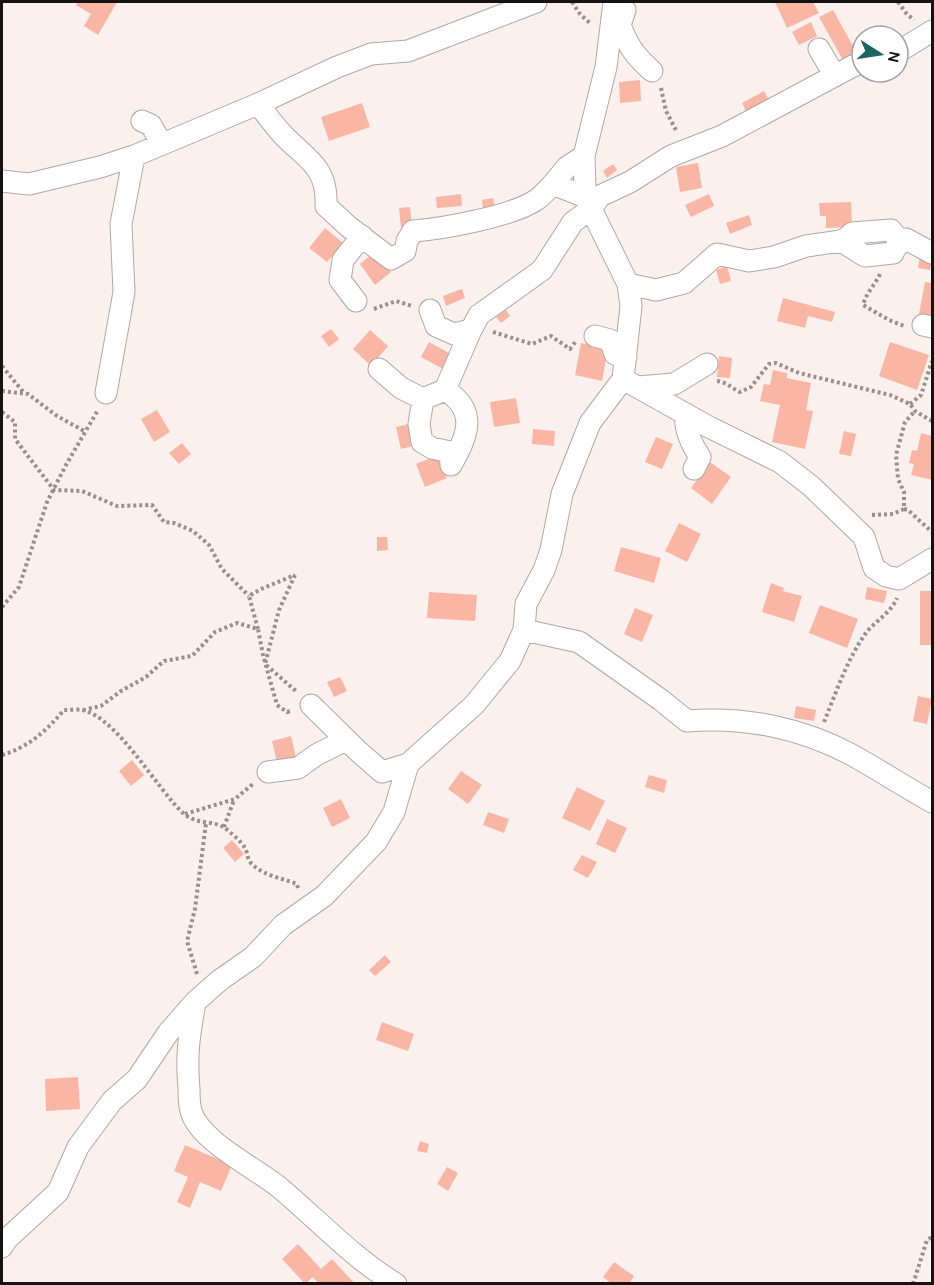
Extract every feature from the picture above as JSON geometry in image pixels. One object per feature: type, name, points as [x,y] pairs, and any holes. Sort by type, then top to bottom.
[{"type":"street","points":[[2,180],[29,184],[100,167],[134,156],[258,104],[337,67],[371,54],[408,51],[536,2]]},
{"type":"street","points":[[615,2],[615,28],[584,156],[591,198],[628,284],[631,306],[626,357],[631,383],[780,462],[811,486],[864,537],[874,568],[886,576],[899,579],[933,559]]},
{"type":"street","points":[[615,28],[629,2]]},
{"type":"street","points":[[615,28],[638,59],[652,71]]},
{"type":"street","points":[[910,45],[933,31]]},
{"type":"street","points":[[819,49],[835,76]]},
{"type":"street","points":[[379,369],[401,388],[423,399],[445,390],[479,315],[542,270],[591,198],[630,183],[671,156],[722,136],[850,68]]},
{"type":"street","points":[[258,104],[285,137],[315,164],[327,193],[326,206],[391,259],[405,251],[406,241],[413,231],[468,222],[536,201],[567,167],[584,156]]},
{"type":"street","points":[[142,121],[151,125],[161,144]]},
{"type":"street","points":[[106,393],[124,292],[121,224],[134,156]]},
{"type":"street","points":[[553,184],[591,198]]},
{"type":"street","points":[[628,284],[656,290],[684,283],[717,254],[749,261],[774,257],[806,246],[841,241],[852,233],[862,231],[891,230],[898,238],[906,239],[933,253]]},
{"type":"street","points":[[356,301],[340,280],[343,260],[362,236]]},
{"type":"street","points":[[841,241],[865,256],[893,253],[896,247],[906,239]]},
{"type":"street","points":[[430,310],[436,326],[454,334],[471,330]]},
{"type":"street","points":[[595,336],[610,340],[615,354],[626,357]]},
{"type":"street","points":[[310,705],[346,741],[382,772],[408,764],[474,705],[510,661],[524,630],[526,604],[544,570],[551,550],[562,494],[590,423],[631,383],[674,384],[707,364]]},
{"type":"street","points":[[423,399],[419,424],[422,442],[432,448],[450,452],[451,465],[468,430],[465,413],[457,397],[445,390]]},
{"type":"street","points":[[686,414],[685,423],[693,446],[700,457],[694,469]]},
{"type":"street","points":[[524,630],[579,642],[661,699],[687,721],[715,718],[769,724],[809,737],[851,754],[890,779],[933,802]]},
{"type":"street","points":[[268,772],[297,768],[316,755],[346,741]]},
{"type":"street","points":[[2,1247],[58,1192],[78,1147],[112,1101],[137,1078],[168,1033],[195,1002],[220,980],[253,957],[283,925],[324,896],[376,842],[394,812],[408,764]]},
{"type":"street","points":[[195,1002],[187,1044],[188,1077],[191,1113],[203,1130],[229,1154],[269,1179],[374,1271],[396,1284]]},
{"type":"path","points":[[652,71],[661,90],[666,111],[677,132],[690,149]]},
{"type":"path","points":[[882,255],[882,270],[866,295],[863,305],[902,325],[928,326]]},
{"type":"path","points":[[356,301],[374,309],[396,301],[430,310]]},
{"type":"path","points":[[471,330],[498,333],[532,344],[551,336],[570,349],[580,336],[595,336]]},
{"type":"path","points":[[910,404],[921,395],[933,361]]},
{"type":"path","points":[[707,364],[711,378],[725,382],[730,388],[740,392],[752,387],[768,364],[776,363],[799,373],[890,395],[910,404],[915,411],[933,421]]},
{"type":"path","points":[[2,366],[25,393],[57,416],[86,432]]},
{"type":"path","points":[[2,391],[25,393]]},
{"type":"path","points":[[2,608],[19,587],[31,557],[47,502],[106,393]]},
{"type":"path","points":[[904,509],[904,492],[898,479],[896,455],[905,422],[915,411]]},
{"type":"path","points":[[2,412],[15,422],[15,439],[54,490]]},
{"type":"path","points":[[54,490],[82,491],[117,506],[152,505],[164,522],[174,523],[193,531],[209,545],[222,569],[249,596],[277,705],[287,712]]},
{"type":"path","points":[[865,514],[875,516],[908,510],[933,532]]},
{"type":"path","points":[[809,737],[822,728],[851,661],[866,633],[894,605],[905,574]]},
{"type":"path","points":[[249,596],[295,575],[279,610],[265,663]]},
{"type":"path","points":[[2,755],[17,750],[34,740],[64,710],[82,710],[101,706],[146,677],[164,661],[192,656],[214,632],[237,623],[258,629]]},
{"type":"path","points":[[265,663],[310,705]]},
{"type":"path","points":[[82,710],[100,718],[129,747],[184,814],[192,820],[224,827],[244,846],[250,862],[263,873],[297,884],[302,900],[324,896]]},
{"type":"path","points":[[184,814],[234,799],[268,772]]},
{"type":"path","points":[[224,827],[234,799]]},
{"type":"path","points":[[195,1002],[197,974],[187,941],[195,909],[206,823]]},
{"type":"path","points":[[913,1284],[927,1240],[933,1237]]},
{"type":"building","points":[[78,2],[117,2],[98,35],[84,26],[91,14],[76,5]]},
{"type":"building","points":[[775,2],[813,2],[819,13],[787,28]]},
{"type":"building","points":[[833,10],[850,41],[850,59],[844,62],[819,17]]},
{"type":"building","points":[[811,22],[817,36],[799,45],[792,32]]},
{"type":"building","points":[[640,80],[641,101],[620,103],[619,82]]},
{"type":"building","points":[[764,91],[770,102],[748,115],[742,103]]},
{"type":"building","points":[[362,103],[370,127],[329,141],[321,117]]},
{"type":"building","points":[[698,163],[702,188],[680,192],[676,167]]},
{"type":"building","points":[[613,164],[617,170],[607,178],[603,171]]},
{"type":"building","points":[[461,194],[462,206],[437,208],[436,197]]},
{"type":"building","points":[[709,194],[714,206],[691,217],[685,205]]},
{"type":"building","points":[[493,198],[495,207],[483,209],[482,200]]},
{"type":"building","points":[[851,202],[852,227],[826,228],[826,216],[820,216],[819,203]]},
{"type":"building","points":[[410,207],[412,226],[401,228],[399,208]]},
{"type":"building","points":[[749,215],[752,225],[730,234],[726,223]]},
{"type":"building","points":[[325,228],[343,243],[327,262],[309,248]]},
{"type":"building","points":[[376,251],[391,272],[375,285],[360,264]]},
{"type":"building","points":[[920,257],[932,260],[930,270],[918,268]]},
{"type":"building","points":[[727,266],[731,281],[720,284],[716,270]]},
{"type":"building","points":[[925,282],[932,283],[932,316],[919,314]]},
{"type":"building","points":[[462,289],[465,298],[446,306],[443,296]]},
{"type":"building","points":[[783,298],[835,312],[832,322],[808,316],[805,328],[777,321]]},
{"type":"building","points":[[506,310],[510,316],[501,323],[496,317]]},
{"type":"building","points":[[331,329],[339,339],[329,347],[321,336]]},
{"type":"building","points":[[370,330],[388,346],[371,366],[353,349]]},
{"type":"building","points":[[429,342],[451,354],[443,369],[421,357]]},
{"type":"building","points":[[890,342],[929,355],[917,390],[879,376]]},
{"type":"building","points":[[581,343],[608,348],[602,381],[575,375]]},
{"type":"building","points":[[719,356],[732,358],[730,378],[717,377]]},
{"type":"building","points":[[773,370],[787,373],[787,378],[811,383],[806,410],[813,411],[805,449],[772,442],[780,405],[760,401],[764,384],[770,385]]},
{"type":"building","points":[[516,398],[520,423],[494,427],[490,402]]},
{"type":"building","points":[[157,410],[170,432],[154,442],[141,419]]},
{"type":"building","points":[[408,424],[413,446],[401,449],[396,427]]},
{"type":"building","points":[[533,429],[555,431],[554,446],[532,444]]},
{"type":"building","points":[[844,431],[856,434],[851,456],[839,454]]},
{"type":"building","points":[[921,433],[932,436],[932,480],[911,475],[914,464],[909,463],[912,450],[917,451]]},
{"type":"building","points":[[656,437],[673,444],[662,469],[645,462]]},
{"type":"building","points":[[182,443],[191,454],[179,464],[169,453]]},
{"type":"building","points":[[438,455],[447,478],[425,487],[416,464]]},
{"type":"building","points":[[710,462],[731,477],[712,504],[691,488]]},
{"type":"building","points":[[679,523],[701,534],[687,562],[665,551]]},
{"type":"building","points":[[377,537],[387,537],[388,550],[377,551]]},
{"type":"building","points":[[621,547],[661,558],[654,583],[614,571]]},
{"type":"building","points":[[771,583],[784,588],[783,591],[802,596],[794,622],[762,612]]},
{"type":"building","points":[[867,587],[887,591],[884,603],[865,599]]},
{"type":"building","points":[[920,591],[932,591],[932,645],[920,645]]},
{"type":"building","points":[[429,592],[477,595],[475,621],[427,618]]},
{"type":"building","points":[[820,605],[858,619],[847,648],[809,633]]},
{"type":"building","points":[[635,608],[653,615],[642,642],[624,634]]},
{"type":"building","points":[[340,677],[347,691],[334,697],[327,682]]},
{"type":"building","points":[[918,696],[932,699],[927,724],[913,721]]},
{"type":"building","points":[[796,706],[816,710],[814,721],[794,718]]},
{"type":"building","points":[[291,736],[296,758],[277,762],[272,741]]},
{"type":"building","points":[[132,760],[144,775],[131,786],[119,771]]},
{"type":"building","points":[[461,771],[482,785],[468,804],[448,789]]},
{"type":"building","points":[[649,775],[667,780],[664,793],[645,787]]},
{"type":"building","points":[[577,787],[605,801],[590,831],[562,818]]},
{"type":"building","points":[[341,799],[350,818],[332,827],[323,808]]},
{"type":"building","points":[[488,812],[509,819],[504,833],[483,825]]},
{"type":"building","points":[[607,819],[627,828],[615,853],[596,844]]},
{"type":"building","points":[[232,840],[244,854],[235,862],[223,848]]},
{"type":"building","points":[[582,855],[597,862],[588,878],[573,870]]},
{"type":"building","points":[[385,955],[391,962],[375,976],[369,970]]},
{"type":"building","points":[[382,1022],[414,1034],[408,1051],[376,1040]]},
{"type":"building","points":[[78,1077],[80,1109],[46,1111],[45,1079]]},
{"type":"building","points":[[420,1141],[429,1144],[427,1153],[417,1151]]},
{"type":"building","points":[[185,1145],[232,1165],[221,1191],[200,1182],[190,1208],[177,1202],[188,1177],[174,1171]]},
{"type":"building","points":[[447,1167],[458,1173],[448,1191],[437,1184]]},
{"type":"building","points":[[298,1244],[321,1269],[332,1259],[355,1284],[319,1284],[313,1277],[305,1284],[282,1259]]},
{"type":"building","points":[[614,1262],[634,1276],[629,1284],[612,1284],[603,1277]]}]
